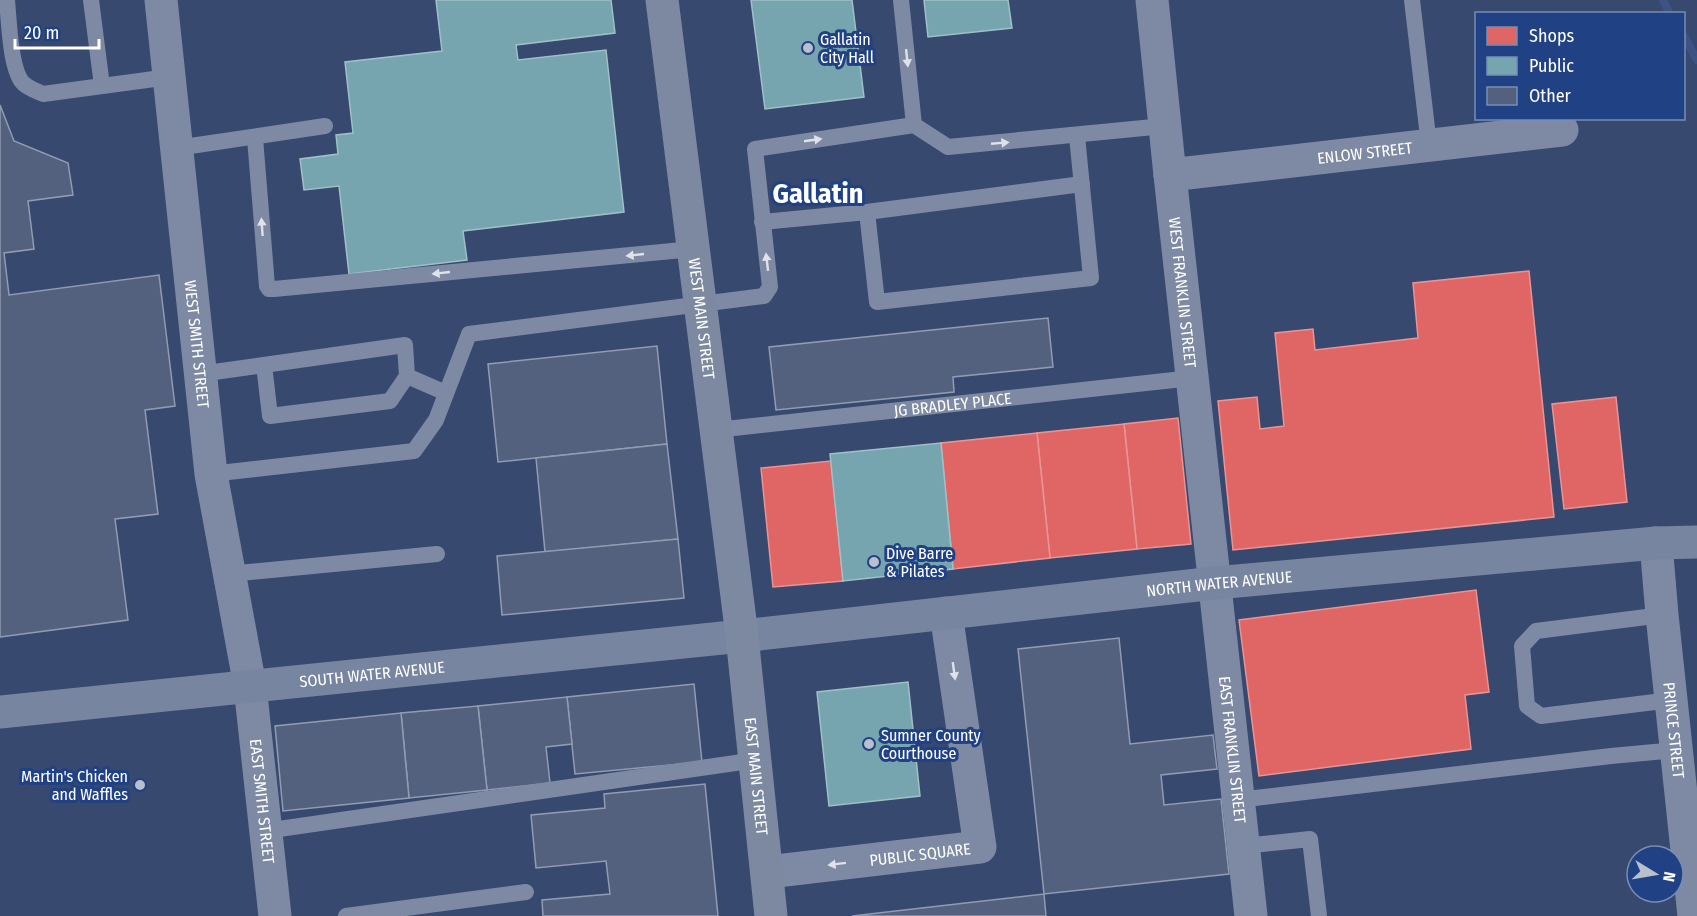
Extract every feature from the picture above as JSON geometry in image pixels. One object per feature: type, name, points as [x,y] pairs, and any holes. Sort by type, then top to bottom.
[{"type":"main road","name":"WEST MAIN STREET","points":[[662,0],[742,636]]},
{"type":"main road","name":"NORTH WATER AVENUE","points":[[742,636],[1215,583],[1656,543],[1697,542]]},
{"type":"main road","name":"SOUTH WATER AVENUE","points":[[0,711],[742,636]]},
{"type":"main road","name":"EAST MAIN STREET","points":[[742,636],[771,916]]},
{"type":"street","name":"WEST SMITH STREET","points":[[161,0],[211,474],[250,686]]},
{"type":"street","name":"WEST FRANKLIN STREET","points":[[1152,0],[1215,583]]},
{"type":"street","name":"ENLOW STREET","points":[[1170,175],[1562,130]]},
{"type":"street","name":"PRINCE STREET","points":[[1656,543],[1694,916]]},
{"type":"street","name":"EAST FRANKLIN STREET","points":[[1215,583],[1251,916]]},
{"type":"street","name":"PUBLIC SQUARE","points":[[768,872],[980,847],[946,613]]},
{"type":"street","name":"EAST SMITH STREET","points":[[250,686],[275,916]]},
{"type":"lane","points":[[7,0],[14,67],[22,82],[31,89],[43,94],[169,77]]},
{"type":"lane","points":[[91,0],[102,86]]},
{"type":"lane","points":[[901,0],[914,125]]},
{"type":"lane","points":[[1412,0],[1429,145]]},
{"type":"lane","points":[[211,474],[414,452],[436,420],[469,334],[764,296],[770,287],[755,148],[914,125],[948,147],[1164,126]]},
{"type":"lane","points":[[177,148],[325,126]]},
{"type":"lane","points":[[867,212],[878,302],[1091,278],[1077,136]]},
{"type":"lane","points":[[255,138],[269,289],[693,249]]},
{"type":"lane","points":[[762,222],[867,212],[1082,184]]},
{"type":"lane","points":[[200,374],[405,345],[407,376],[390,401],[270,416],[264,365]]},
{"type":"lane","points":[[407,376],[446,393]]},
{"type":"lane","name":"JG BRADLEY PLACE","points":[[716,430],[1192,378]]},
{"type":"lane","points":[[229,574],[437,554]]},
{"type":"lane","points":[[1662,615],[1536,631],[1522,646],[1527,706],[1541,716],[1671,700]]},
{"type":"lane","points":[[1238,800],[1676,750]]},
{"type":"lane","points":[[265,831],[756,760]]},
{"type":"lane","points":[[1243,846],[1310,839],[1319,916]]},
{"type":"lane","points":[[346,916],[526,892]]},
{"type":"building: Shops","points":[[1529,271],[1554,517],[1233,550],[1218,401],[1257,397],[1260,429],[1284,426],[1275,333],[1313,329],[1315,350],[1418,338],[1413,283]]},
{"type":"building: Shops","points":[[1616,397],[1627,502],[1564,509],[1552,404]]},
{"type":"building: Shops","points":[[1178,418],[1191,544],[1137,549],[1124,424]]},
{"type":"building: Shops","points":[[1124,424],[1137,549],[1050,558],[1037,433]]},
{"type":"building: Shops","points":[[1037,433],[1050,558],[953,569],[941,443]]},
{"type":"building: Shops","points":[[831,461],[843,581],[773,587],[761,468]]},
{"type":"building: Shops","points":[[1476,590],[1489,692],[1465,695],[1471,749],[1259,776],[1239,620]]},
{"type":"building: Public","points":[[436,0],[611,0],[615,33],[516,45],[518,60],[606,50],[624,212],[463,231],[467,260],[349,274],[339,186],[304,190],[300,159],[338,154],[336,135],[353,133],[345,62],[442,51]]},
{"type":"building: Public","name":"Gallatin City Hall","points":[[751,0],[852,0],[864,97],[765,109]]},
{"type":"building: Public","points":[[924,0],[1008,0],[1012,28],[928,37]]},
{"type":"building: Public","points":[[941,443],[953,569],[843,581],[830,454]]},
{"type":"building: Public","name":"Sumner County Courthouse","points":[[908,682],[920,796],[829,806],[817,692]]},
{"type":"building: Other","points":[[0,105],[14,141],[68,163],[73,195],[28,201],[34,249],[4,253],[9,295],[159,275],[175,406],[145,410],[158,514],[115,519],[128,620],[0,637]]},
{"type":"building: Other","points":[[1048,318],[1053,367],[953,377],[954,392],[776,410],[769,347]]},
{"type":"building: Other","points":[[657,346],[667,444],[498,462],[488,364]]},
{"type":"building: Other","points":[[667,444],[678,539],[545,552],[536,458]]},
{"type":"building: Other","points":[[678,539],[684,598],[502,615],[497,556]]},
{"type":"building: Other","points":[[1119,638],[1130,744],[1213,735],[1217,769],[1161,775],[1164,805],[1221,799],[1229,874],[1044,894],[1018,649]]},
{"type":"building: Other","points":[[694,684],[702,762],[575,774],[567,697]]},
{"type":"building: Other","points":[[567,697],[572,744],[546,747],[550,783],[487,790],[478,706]]},
{"type":"building: Other","points":[[478,706],[487,790],[409,798],[401,713]]},
{"type":"building: Other","points":[[401,713],[409,798],[283,811],[275,726]]},
{"type":"building: Other","points":[[705,784],[718,916],[543,916],[542,900],[610,894],[606,861],[536,868],[531,815],[605,808],[604,794]]},
{"type":"building: Other","points":[[1044,894],[1046,916],[852,916]]},
{"type":"waterway","points":[[1663,0],[1669,12]]},
{"type":"waterway","points":[[1685,38],[1697,60]]},
{"type":"place","name":"Gallatin City Hall","points":[[808,48]]},
{"type":"place","name":"Dive Barre & Pilates","points":[[874,562]]},
{"type":"place","name":"Sumner County Courthouse","points":[[869,744]]},
{"type":"place","name":"Martin's Chicken and Waffles","points":[[140,785]]},
{"type":"district","name":"Gallatin","points":[[818,193]]}]
